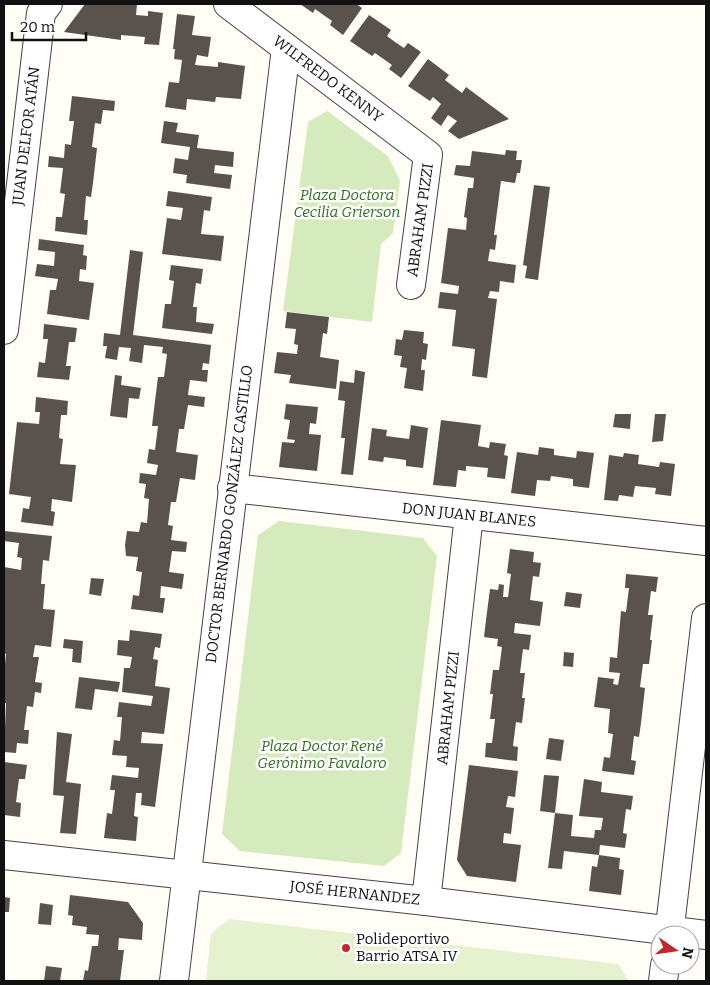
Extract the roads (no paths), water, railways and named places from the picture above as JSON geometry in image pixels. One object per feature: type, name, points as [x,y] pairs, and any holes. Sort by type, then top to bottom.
[{"type":"street","name":"JUAN DELFOR ATÁN","points":[[4,330],[41,13],[48,4]]},
{"type":"street","name":"WILFREDO KENNY","points":[[228,4],[428,155]]},
{"type":"street","name":"DOCTOR BERNARDO GONZÁLEZ CASTILLO","points":[[174,981],[286,48]]},
{"type":"street","name":"ABRAHAM PIZZI","points":[[411,285],[428,155]]},
{"type":"street","name":"DON JUAN BLANES","points":[[232,488],[706,541]]},
{"type":"street","name":"ABRAHAM PIZZI","points":[[426,901],[469,515]]},
{"type":"street","points":[[670,925],[706,618]]},
{"type":"street","name":"JOSÉ HERNANDEZ","points":[[4,855],[426,901],[650,930]]},
{"type":"place","name":"Polideportivo Barrio ATSA IV","points":[[346,948]]},
{"type":"park label","name":"Plaza Doctora Cecilia Grierson","points":[[347,204]]},
{"type":"park label","name":"Plaza Doctor René Gerónimo Favaloro","points":[[322,754]]}]
